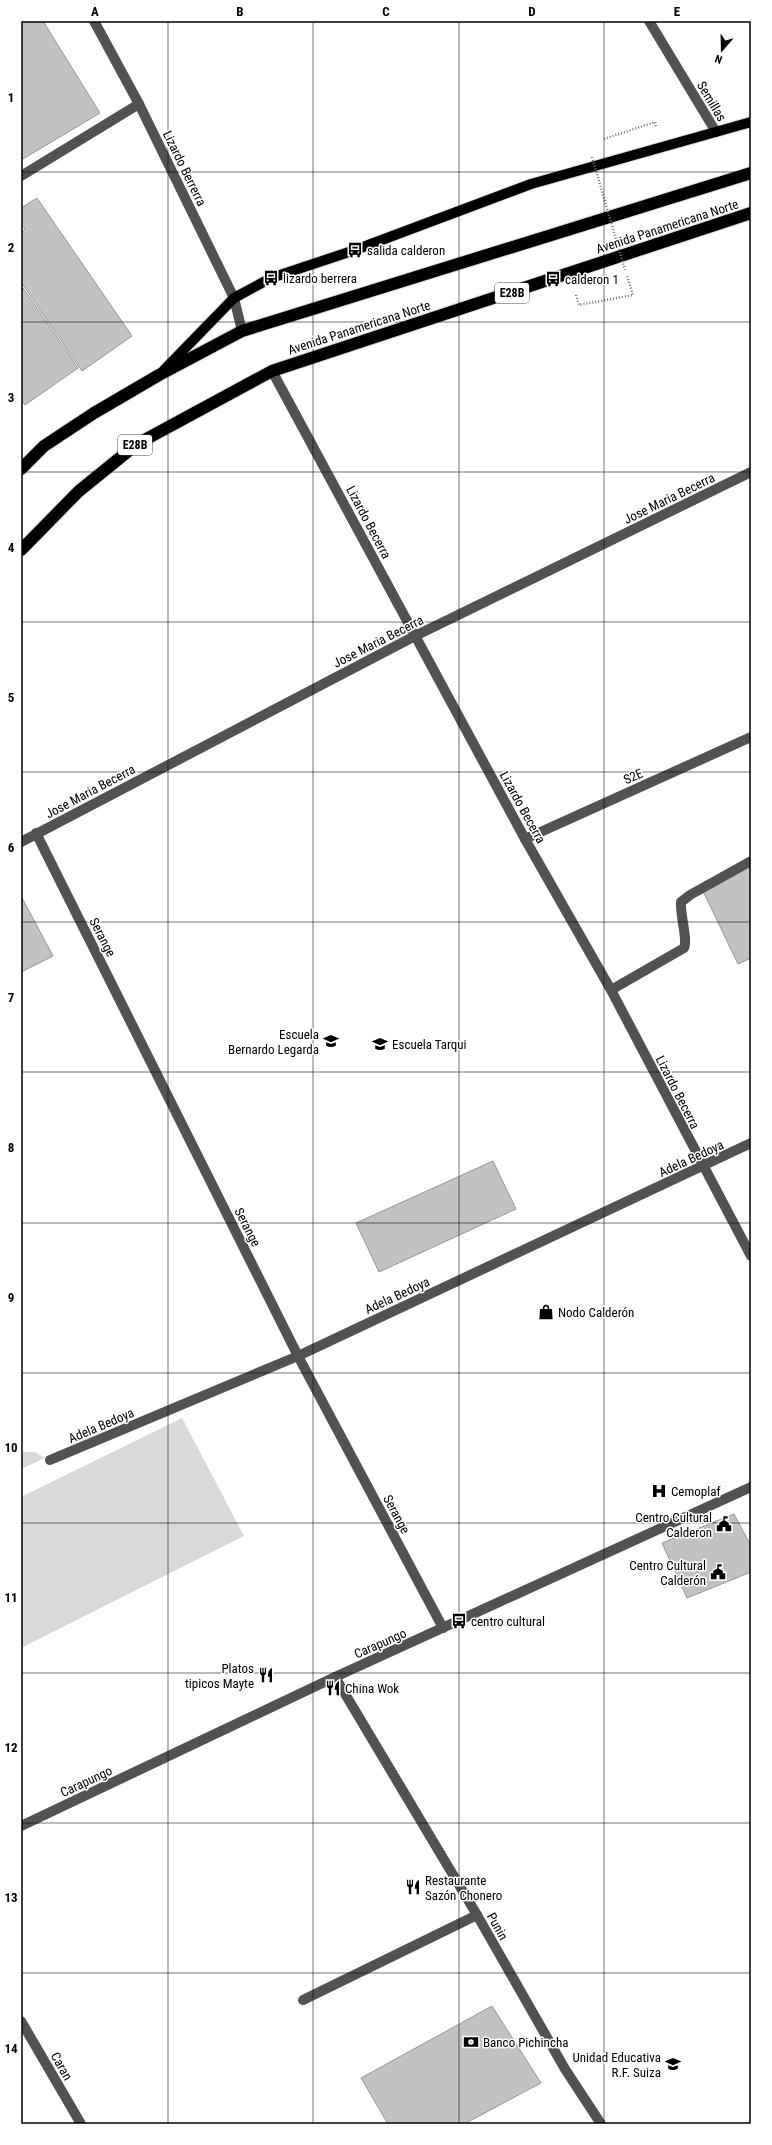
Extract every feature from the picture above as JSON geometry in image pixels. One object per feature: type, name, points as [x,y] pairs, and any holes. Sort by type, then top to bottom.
[{"type":"highway","name":"Avenida Panamericana Norte","points":[[21,469],[44,446],[94,413],[159,375],[242,331],[751,173]]},
{"type":"highway","name":"Avenida Panamericana Norte","points":[[21,550],[79,491],[137,444],[272,371],[751,213]]},
{"type":"main road","name":"Avenida Panamericana Norte","points":[[159,375],[234,298],[271,278],[355,250],[531,184],[751,122]]},
{"type":"street","name":"Lizardo Berrerra","points":[[94,21],[139,104],[234,298],[242,331]]},
{"type":"street","name":"Semillas","points":[[649,21],[716,132]]},
{"type":"street","points":[[21,176],[139,104]]},
{"type":"street","name":"Lizardo Becerra","points":[[272,371],[525,839],[611,990],[751,1256]]},
{"type":"street","name":"Jose Maria Becerra","points":[[21,842],[415,636],[751,472]]},
{"type":"street","name":"S2E","points":[[525,839],[751,737]]},
{"type":"street","name":"Serange","points":[[36,834],[298,1356],[443,1628]]},
{"type":"street","points":[[611,990],[684,948],[686,943],[681,922],[681,902],[690,894],[751,861]]},
{"type":"street","name":"Adela Bedoya","points":[[50,1460],[298,1356],[703,1167],[751,1143]]},
{"type":"street","name":"Carapungo","points":[[21,1826],[335,1677],[751,1487]]},
{"type":"street","name":"Punin","points":[[335,1677],[477,1915],[565,2069],[601,2124]]},
{"type":"street","points":[[303,2000],[477,1915]]},
{"type":"street","name":"Caran","points":[[21,2021],[81,2124]]},
{"type":"path","points":[[568,274],[580,305],[633,295],[592,157]]},
{"type":"shaded area","points":[[182,1418],[244,1536],[21,1648],[21,1497]]},
{"type":"shaded area","points":[[21,1452],[35,1452],[45,1458],[21,1469]]},
{"type":"building","points":[[21,21],[43,21],[100,113],[21,160]]},
{"type":"building","points":[[37,198],[132,336],[82,371],[21,282],[21,232],[25,229],[21,224],[21,208]]},
{"type":"building","points":[[21,285],[78,368],[25,405],[21,399]]},
{"type":"building","points":[[751,866],[751,958],[738,964],[702,889]]},
{"type":"building","points":[[21,896],[53,956],[21,972]]},
{"type":"building","points":[[493,1161],[516,1209],[379,1272],[356,1223]]},
{"type":"building","points":[[734,1514],[751,1546],[751,1572],[687,1598],[662,1543]]},
{"type":"building","name":"Banco Pichincha","points":[[492,2006],[541,2083],[464,2124],[388,2124],[361,2078]]},
{"type":"place","name":"salida calderon","points":[[355,250]]},
{"type":"place","name":"lizardo berrera","points":[[271,278]]},
{"type":"place","name":"calderon 1","points":[[553,279]]},
{"type":"place","name":"Escuela Bernardo Legarda","points":[[331,1041]]},
{"type":"place","name":"Escuela Tarqui","points":[[380,1044]]},
{"type":"place","name":"Nodo Calderón","points":[[546,1312]]},
{"type":"place","name":"Cemoplaf","points":[[659,1491]]},
{"type":"place","name":"Centro Cultural Calderon","points":[[724,1524]]},
{"type":"place","name":"Centro Cultural Calderón","points":[[718,1572]]},
{"type":"place","name":"centro cultural","points":[[459,1621]]},
{"type":"place","name":"Platos tipicos Mayte","points":[[266,1675]]},
{"type":"place","name":"China Wok","points":[[333,1688]]},
{"type":"place","name":"Restaurante Sazón Chonero","points":[[413,1887]]},
{"type":"place","name":"Banco Pichincha","points":[[471,2042]]},
{"type":"place","name":"Unidad Educativa R.F. Suiza","points":[[673,2064]]}]
